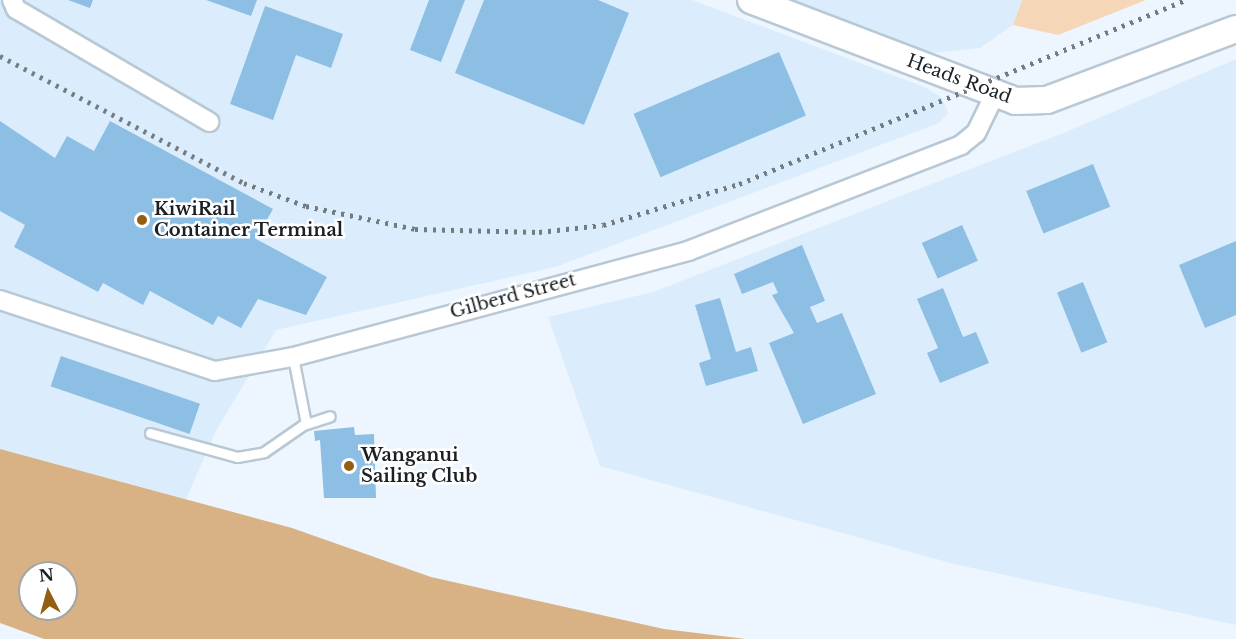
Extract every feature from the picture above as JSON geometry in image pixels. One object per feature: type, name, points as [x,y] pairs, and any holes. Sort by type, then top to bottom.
[{"type":"main road","name":"Heads Road","points":[[751,0],[994,96],[1047,100],[1236,28]]},
{"type":"street","points":[[12,0],[16,9],[209,122]]},
{"type":"street","name":"Gilberd Street","points":[[0,300],[214,371],[293,357],[688,251],[961,145],[976,133],[994,96]]},
{"type":"lane","points":[[293,357],[306,424]]},
{"type":"lane","points":[[150,433],[237,457],[264,453],[306,424],[330,416]]},
{"type":"shaded area","points":[[0,0],[692,0],[927,88],[942,98],[948,113],[939,123],[555,267],[276,330],[216,431],[186,499],[0,449]]},
{"type":"shaded area","points":[[785,0],[1022,0],[1013,25],[980,48],[922,54]]},
{"type":"shaded area","points":[[1022,0],[1146,0],[1058,35],[1013,25]]},
{"type":"shaded area","points":[[1236,59],[1236,625],[954,564],[600,466],[548,317],[653,292],[1066,132]]},
{"type":"shaded area","points":[[0,449],[292,528],[431,577],[664,629],[746,639],[44,639],[0,623]]},
{"type":"building","points":[[68,0],[93,0],[90,8]]},
{"type":"building","points":[[206,0],[257,0],[251,16]]},
{"type":"building","points":[[429,0],[465,0],[441,62],[410,50]]},
{"type":"building","points":[[484,0],[598,0],[629,13],[584,125],[455,73]]},
{"type":"building","points":[[265,6],[343,34],[331,68],[296,55],[273,120],[230,104]]},
{"type":"building","points":[[779,52],[806,116],[661,177],[634,114]]},
{"type":"building","name":"KiwiRail Container Terminal","points":[[0,121],[55,158],[67,136],[94,151],[110,121],[273,209],[256,239],[327,277],[306,315],[258,299],[241,328],[218,316],[213,325],[150,291],[143,305],[103,283],[98,292],[14,247],[25,225],[0,211]]},
{"type":"building","points":[[1093,164],[1110,207],[1043,234],[1026,191]]},
{"type":"building","points":[[962,225],[978,261],[938,279],[922,243]]},
{"type":"building","points":[[1236,241],[1236,315],[1205,328],[1179,265]]},
{"type":"building","points":[[802,245],[825,301],[810,307],[817,323],[842,313],[876,394],[803,424],[769,343],[794,333],[772,295],[778,293],[773,282],[742,294],[734,274]]},
{"type":"building","points":[[1083,282],[1107,342],[1081,353],[1057,292]]},
{"type":"building","points":[[943,288],[963,337],[976,332],[989,363],[940,383],[927,353],[938,348],[917,299]]},
{"type":"building","points":[[720,298],[736,352],[751,347],[758,371],[706,386],[699,363],[711,359],[695,305]]},
{"type":"building","points":[[61,356],[200,404],[190,434],[51,386]]},
{"type":"building","name":"Wanganui Sailing Club","points":[[354,427],[355,435],[374,434],[376,498],[324,498],[320,440],[315,441],[314,431]]},
{"type":"railway","points":[[0,56],[244,183],[306,206],[415,229],[539,232],[603,225],[739,184],[1186,0]]},
{"type":"place","name":"KiwiRail Container Terminal","points":[[142,220]]},
{"type":"place","name":"Wanganui Sailing Club","points":[[349,466]]}]
